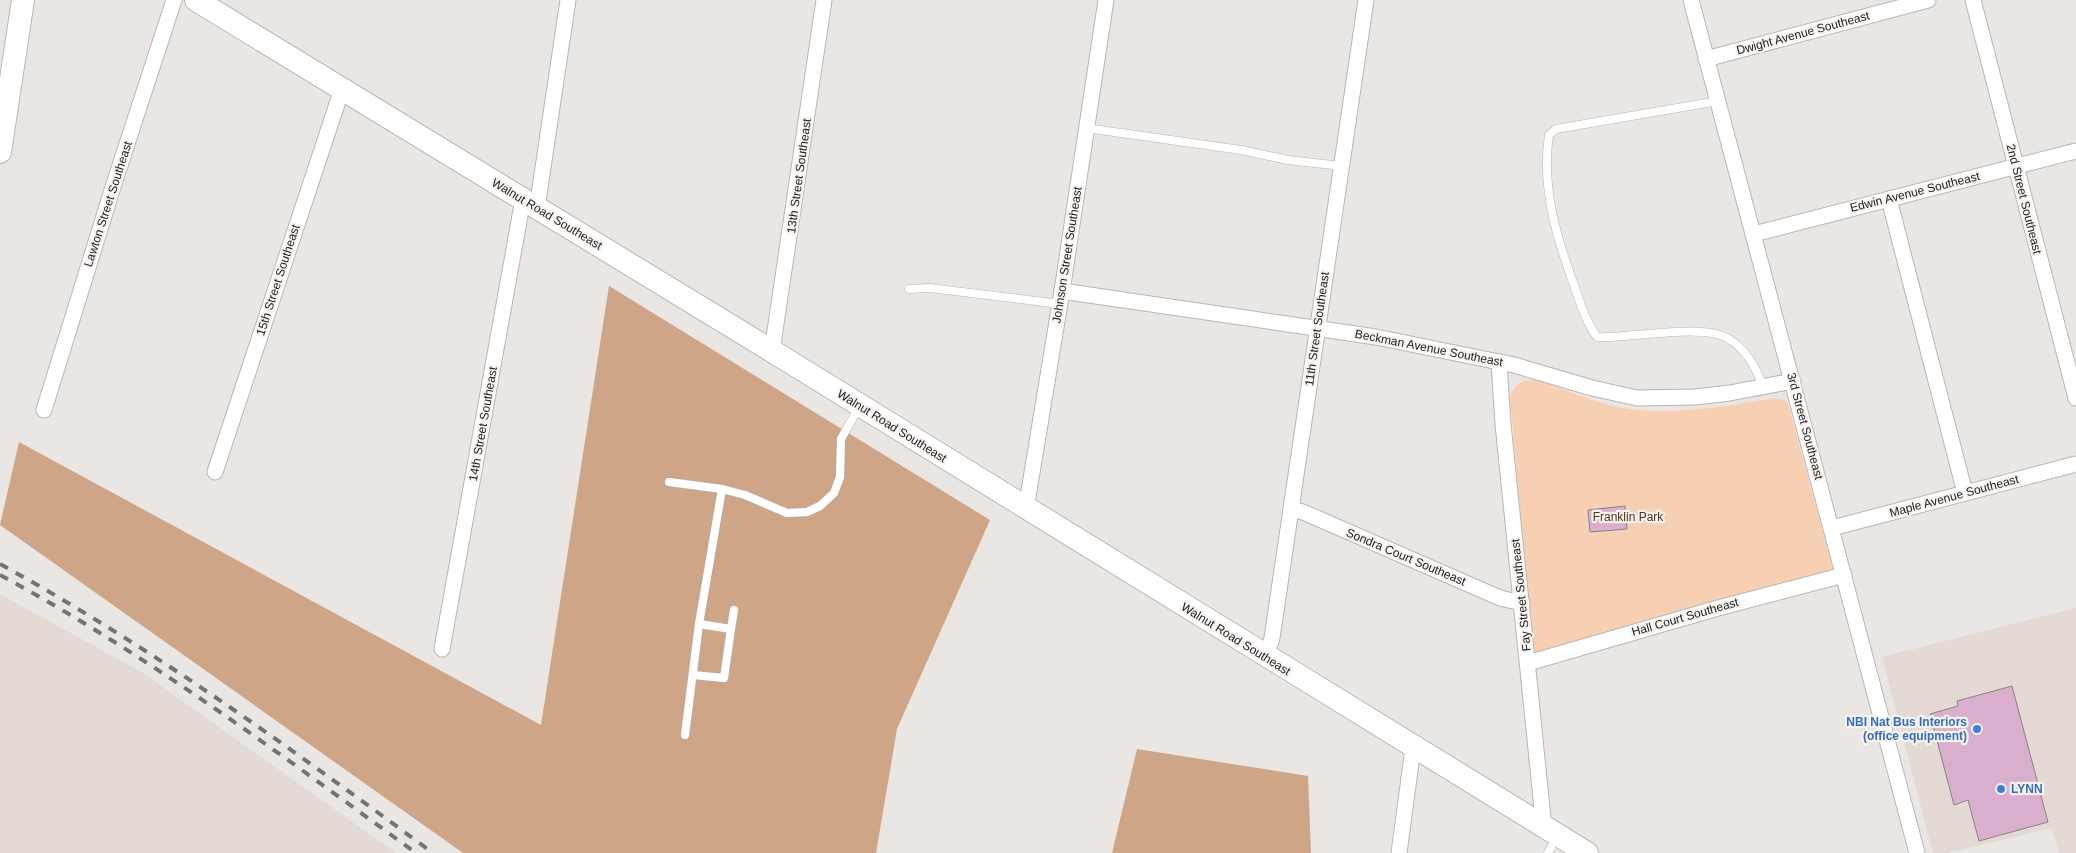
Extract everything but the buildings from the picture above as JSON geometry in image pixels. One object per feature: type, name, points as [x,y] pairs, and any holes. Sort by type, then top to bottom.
[{"type":"main road","points":[[0,152],[10,66],[22,0]]},
{"type":"main road","name":"Walnut Road Southeast","points":[[196,0],[772,351],[1413,748],[1549,839],[1587,853]]},
{"type":"street","name":"Lawton Street Southeast","points":[[44,410],[113,187],[174,0]]},
{"type":"street","name":"14th Street Southeast","points":[[442,649],[530,204],[568,0]]},
{"type":"street","name":"13th Street Southeast","points":[[772,351],[824,0]]},
{"type":"street","name":"Johnson Street Southeast","points":[[1026,509],[1061,297],[1106,0]]},
{"type":"street","name":"11th Street Southeast","points":[[1266,657],[1272,638],[1366,0]]},
{"type":"street","name":"3rd Street Southeast","points":[[1691,0],[1917,853]]},
{"type":"street","name":"Dwight Avenue Southeast","points":[[1706,59],[1928,0]]},
{"type":"street","name":"2nd Street Southeast","points":[[1973,0],[2076,398]]},
{"type":"street","name":"15th Street Southeast","points":[[215,472],[342,89]]},
{"type":"street","name":"Edwin Avenue Southeast","points":[[1754,234],[2076,151]]},
{"type":"street","points":[[1889,199],[1965,493]]},
{"type":"street","name":"Beckman Avenue Southeast","points":[[1061,297],[1376,337],[1499,362],[1548,374],[1607,392],[1637,398],[1695,397],[1793,381]]},
{"type":"street","name":"Fay Street Southeast","points":[[1499,362],[1503,424],[1528,663],[1549,839]]},
{"type":"street","name":"Maple Avenue Southeast","points":[[1832,528],[2076,464]]},
{"type":"street","name":"Sondra Court Southeast","points":[[1291,509],[1303,512],[1500,598],[1522,603]]},
{"type":"street","name":"Hall Court Southeast","points":[[1528,663],[1718,608],[1844,575]]},
{"type":"street","points":[[1399,853],[1413,748]]},
{"type":"lane","points":[[1718,101],[1556,129],[1549,135],[1545,158],[1550,207],[1568,268],[1589,326],[1597,337],[1708,331],[1727,338],[1742,349],[1757,369],[1763,387]]},
{"type":"lane","points":[[1086,128],[1241,150],[1288,160],[1341,166]]},
{"type":"lane","points":[[910,289],[930,288],[1061,297]]},
{"type":"lane","points":[[669,482],[722,489],[745,495],[787,513],[807,512],[820,506],[834,493],[840,477],[841,439],[860,406]]},
{"type":"lane","points":[[685,735],[699,624],[722,489]]},
{"type":"lane","points":[[693,674],[724,678],[734,610]]},
{"type":"lane","points":[[699,624],[731,629]]},
{"type":"shaded area","points":[[609,286],[990,520],[897,729],[876,853],[463,853],[0,525],[19,442],[541,725]]},
{"type":"shaded area","points":[[0,594],[143,673],[396,853],[0,853]]},
{"type":"shaded area","points":[[2076,608],[2076,853],[2059,853],[2052,828],[1948,853],[1933,853],[1882,657]]},
{"type":"shaded area","points":[[1137,749],[1308,776],[1311,853],[1112,853]]},
{"type":"green space","name":"Franklin Park","points":[[1535,379],[1598,402],[1638,410],[1690,410],[1775,398],[1786,401],[1834,572],[1533,656],[1510,397],[1519,383]]},
{"type":"railway","points":[[0,564],[113,630],[221,701],[433,853]]},
{"type":"railway","points":[[0,575],[55,606],[161,672],[264,743],[416,853]]},
{"type":"place","name":"NBI Nat Bus Interiors (office equipment)","points":[[1977,729]]},
{"type":"place","name":"LYNN","points":[[2001,789]]}]
